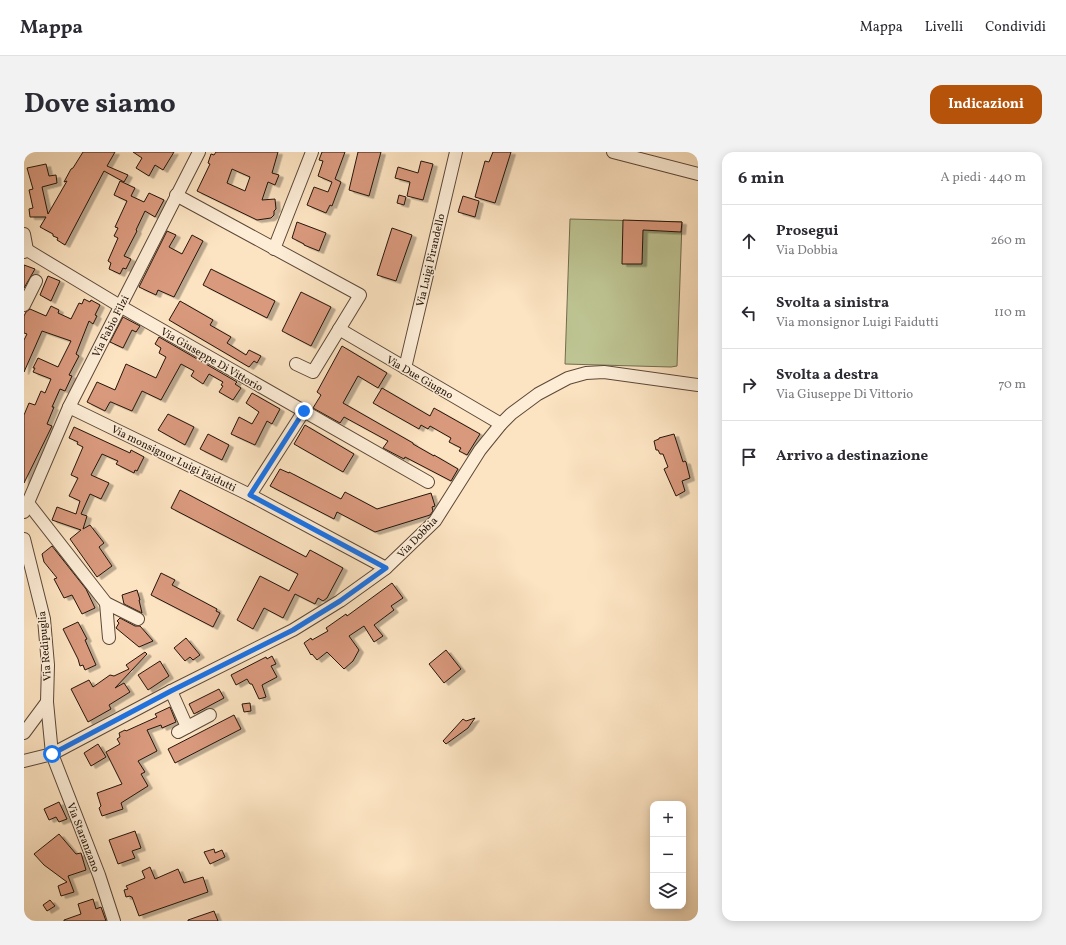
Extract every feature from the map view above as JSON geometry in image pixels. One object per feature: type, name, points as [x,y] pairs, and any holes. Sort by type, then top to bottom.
[{"type":"street","name":"Via Fabio Filzi","points":[[138,619],[106,603],[26,507],[69,406],[199,152]]},
{"type":"street","points":[[274,249],[312,152]]},
{"type":"street","name":"Via Luigi Pirandello","points":[[405,368],[456,152]]},
{"type":"street","points":[[612,152],[698,174]]},
{"type":"street","points":[[176,195],[360,295],[313,372],[296,364]]},
{"type":"street","points":[[24,234],[26,251]]},
{"type":"street","name":"Via Giuseppe Di Vittorio","points":[[26,251],[428,482]]},
{"type":"street","points":[[24,305],[36,281]]},
{"type":"street","name":"Via Due Giugno","points":[[339,329],[501,424]]},
{"type":"street","name":"Via Dobbia","points":[[24,761],[52,754],[171,691],[293,630],[340,601],[386,568],[435,522],[480,450],[511,414],[538,394],[568,378],[586,373],[604,372],[698,385]]},
{"type":"street","name":"Via monsignor Luigi Faidutti","points":[[69,406],[250,495],[386,568]]},
{"type":"street","points":[[250,495],[304,411]]},
{"type":"street","name":"Via Redipuglia","points":[[24,539],[44,619],[48,665],[47,702],[52,754]]},
{"type":"street","points":[[106,603],[109,638]]},
{"type":"street","points":[[171,691],[183,730],[210,715]]},
{"type":"street","points":[[24,733],[47,702]]},
{"type":"street","name":"Via Staranzano","points":[[52,754],[99,875],[114,921]]},
{"type":"green space","points":[[570,219],[682,222],[677,366],[565,364]]},
{"type":"building","points":[[83,152],[115,152],[107,166],[128,175],[124,182],[104,171],[65,245],[57,240],[58,238],[53,236],[53,234],[40,227],[46,217],[30,217],[29,209],[33,208],[29,190],[33,189],[27,168],[46,164],[49,176],[56,175],[57,183],[42,187],[48,214],[67,181],[64,182],[71,169]]},
{"type":"building","points":[[133,152],[174,152],[163,170],[155,165],[149,176],[136,168],[142,158]]},
{"type":"building","points":[[216,152],[278,152],[272,173],[279,175],[275,185],[268,182],[262,200],[275,199],[276,209],[271,218],[257,220],[197,191],[210,164],[208,163],[211,154],[214,155]],"holes":[[[232,169],[250,177],[245,191],[227,183]]]},
{"type":"building","points":[[322,152],[345,152],[335,179],[341,182],[332,206],[330,205],[326,213],[307,205],[314,187],[328,192],[332,182],[318,176],[323,161],[319,160]]},
{"type":"building","points":[[358,152],[381,152],[369,196],[349,190]]},
{"type":"building","points":[[493,152],[511,152],[495,203],[475,197],[485,161],[489,162]]},
{"type":"building","points":[[421,161],[433,164],[423,200],[407,196],[410,182],[395,178],[398,167],[418,173]]},
{"type":"building","points":[[120,181],[135,188],[131,196],[144,202],[149,193],[164,200],[155,217],[145,211],[136,230],[137,231],[124,256],[131,259],[126,269],[123,268],[120,274],[109,269],[111,263],[108,261],[118,238],[114,236],[118,228],[115,227],[127,201],[114,195]]},
{"type":"building","points":[[399,195],[406,197],[404,205],[397,203]]},
{"type":"building","points":[[463,196],[479,201],[475,217],[458,212]]},
{"type":"building","points":[[623,220],[682,222],[681,232],[643,230],[642,264],[622,264]]},
{"type":"building","points":[[297,222],[326,233],[319,251],[292,238]]},
{"type":"building","points":[[392,228],[412,235],[396,281],[377,275]]},
{"type":"building","points":[[167,231],[176,235],[169,247],[182,254],[192,235],[203,241],[174,297],[158,290],[156,295],[139,287]]},
{"type":"building","points":[[24,265],[35,269],[24,288]]},
{"type":"building","points":[[211,269],[275,301],[267,318],[203,285]]},
{"type":"building","points":[[48,276],[60,281],[51,301],[40,295]]},
{"type":"building","points":[[301,292],[331,307],[311,346],[282,331]]},
{"type":"building","points":[[84,299],[90,302],[91,300],[100,305],[95,315],[97,316],[93,324],[89,321],[76,354],[79,356],[69,375],[72,376],[65,391],[60,389],[52,407],[54,407],[47,424],[52,426],[24,483],[24,415],[29,403],[35,405],[41,391],[45,393],[51,379],[33,372],[35,368],[33,368],[38,358],[58,367],[71,341],[42,331],[24,372],[24,340],[27,334],[24,333],[24,316],[30,309],[46,316],[51,306],[59,310],[58,313],[71,319],[79,303],[82,304]]},
{"type":"building","points":[[180,301],[213,320],[210,325],[231,337],[227,343],[246,355],[249,350],[261,356],[257,363],[254,361],[249,367],[169,320]]},
{"type":"building","points":[[123,317],[140,326],[136,332],[132,330],[123,348],[110,342]]},
{"type":"building","points":[[159,337],[237,382],[235,384],[241,388],[233,400],[219,392],[223,386],[221,385],[223,382],[209,374],[203,384],[191,376],[194,371],[181,364],[161,400],[142,391],[132,411],[110,402],[105,411],[87,402],[97,382],[115,390],[126,364],[156,378],[166,357],[159,353],[161,348],[155,344]]},
{"type":"building","points":[[342,346],[387,373],[378,388],[358,376],[343,403],[458,469],[451,481],[405,457],[404,459],[383,448],[388,441],[344,417],[340,423],[313,408],[321,395],[317,392]]},
{"type":"building","points":[[382,388],[430,416],[434,408],[480,434],[467,455],[459,451],[461,448],[449,442],[451,438],[430,426],[428,429],[421,425],[419,429],[373,403]]},
{"type":"building","points":[[252,393],[280,409],[272,424],[267,421],[255,445],[231,434],[239,417],[252,424],[259,412],[246,403]]},
{"type":"building","points":[[168,414],[194,427],[185,445],[158,430]]},
{"type":"building","points":[[305,425],[354,454],[343,472],[294,444]]},
{"type":"building","points":[[74,427],[130,453],[131,450],[144,457],[137,471],[135,470],[134,473],[116,464],[118,461],[102,454],[91,475],[109,483],[101,499],[90,494],[81,514],[87,516],[83,529],[90,525],[104,543],[99,547],[112,566],[97,577],[70,539],[81,530],[52,520],[57,507],[76,514],[80,501],[69,496],[78,478],[71,475],[83,447],[77,444],[78,442],[69,438]]},
{"type":"building","points":[[208,434],[229,445],[222,460],[200,449]]},
{"type":"building","points":[[674,434],[683,462],[686,462],[690,478],[682,481],[685,491],[676,496],[664,469],[668,467],[663,454],[660,454],[658,450],[656,450],[654,441]]},
{"type":"building","points":[[280,469],[289,472],[341,499],[345,492],[377,509],[431,493],[435,506],[432,507],[433,511],[430,515],[375,532],[337,512],[334,519],[270,486]]},
{"type":"building","points":[[180,490],[306,557],[310,550],[343,568],[327,598],[323,601],[318,598],[315,604],[295,594],[283,618],[264,608],[253,629],[237,620],[260,576],[289,591],[298,574],[171,508]]},
{"type":"building","points":[[52,546],[86,589],[95,608],[82,614],[72,595],[64,598],[54,579],[57,578],[44,562],[42,554]]},
{"type":"building","points":[[161,573],[175,580],[172,585],[217,609],[216,611],[220,613],[213,627],[151,595]]},
{"type":"building","points":[[392,583],[403,598],[391,606],[394,610],[374,625],[383,636],[374,642],[364,626],[349,636],[359,650],[353,661],[344,669],[327,652],[317,660],[312,654],[311,655],[304,643],[311,638],[312,640],[328,631],[326,628],[346,614],[347,616]]},
{"type":"building","points":[[137,590],[142,613],[124,604],[122,595]]},
{"type":"building","points":[[120,618],[135,626],[140,626],[153,641],[139,647],[116,628],[119,623],[117,621]]},
{"type":"building","points":[[78,622],[87,639],[85,640],[96,665],[85,670],[83,665],[80,666],[63,629]]},
{"type":"building","points":[[186,638],[200,655],[193,660],[190,657],[185,661],[174,648]]},
{"type":"building","points":[[446,650],[461,669],[444,683],[429,664]]},
{"type":"building","points":[[145,652],[147,654],[115,688],[124,683],[130,692],[109,705],[111,709],[88,722],[71,689],[89,680],[93,687],[110,675],[114,676],[129,669],[126,665]]},
{"type":"building","points":[[272,656],[276,664],[271,666],[277,677],[262,685],[266,697],[259,699],[252,684],[250,684],[247,679],[236,685],[231,675],[266,657],[267,659]]},
{"type":"building","points":[[160,661],[169,676],[148,690],[138,675]]},
{"type":"building","points":[[219,689],[224,698],[194,714],[189,704]]},
{"type":"building","points":[[250,703],[251,711],[244,712],[242,704]]},
{"type":"building","points":[[170,707],[176,722],[162,728],[161,725],[147,730],[157,751],[138,761],[145,772],[141,774],[148,786],[121,803],[123,809],[102,816],[99,808],[101,806],[97,793],[122,784],[106,752],[120,744],[117,739],[120,737],[119,733],[157,717],[155,714]]},
{"type":"building","points":[[234,715],[241,729],[175,763],[168,749]]},
{"type":"building","points":[[475,718],[468,728],[446,744],[443,741],[463,719],[466,721]]},
{"type":"building","points":[[98,744],[106,757],[91,766],[84,753]]},
{"type":"building","points":[[59,802],[67,819],[59,822],[56,817],[49,820],[44,809]]},
{"type":"building","points":[[135,831],[141,848],[132,851],[135,858],[118,864],[109,840]]},
{"type":"building","points":[[59,834],[76,854],[81,853],[86,870],[68,876],[74,892],[61,896],[58,886],[67,882],[44,865],[34,854]]},
{"type":"building","points":[[214,849],[215,853],[222,850],[225,857],[210,864],[204,852]]},
{"type":"building","points":[[150,867],[155,879],[178,869],[184,883],[203,877],[208,892],[139,916],[132,897],[126,897],[124,890],[128,889],[126,886],[145,878],[142,871]]},
{"type":"building","points":[[93,899],[96,909],[101,907],[106,921],[64,921],[81,914],[78,904]]},
{"type":"building","points":[[50,900],[55,906],[47,911],[43,905]]},
{"type":"building","points":[[214,911],[218,921],[188,921],[188,920]]},
{"type":"route","points":[[52,754],[171,691],[293,630],[340,601],[386,568],[250,495],[304,411]]}]
